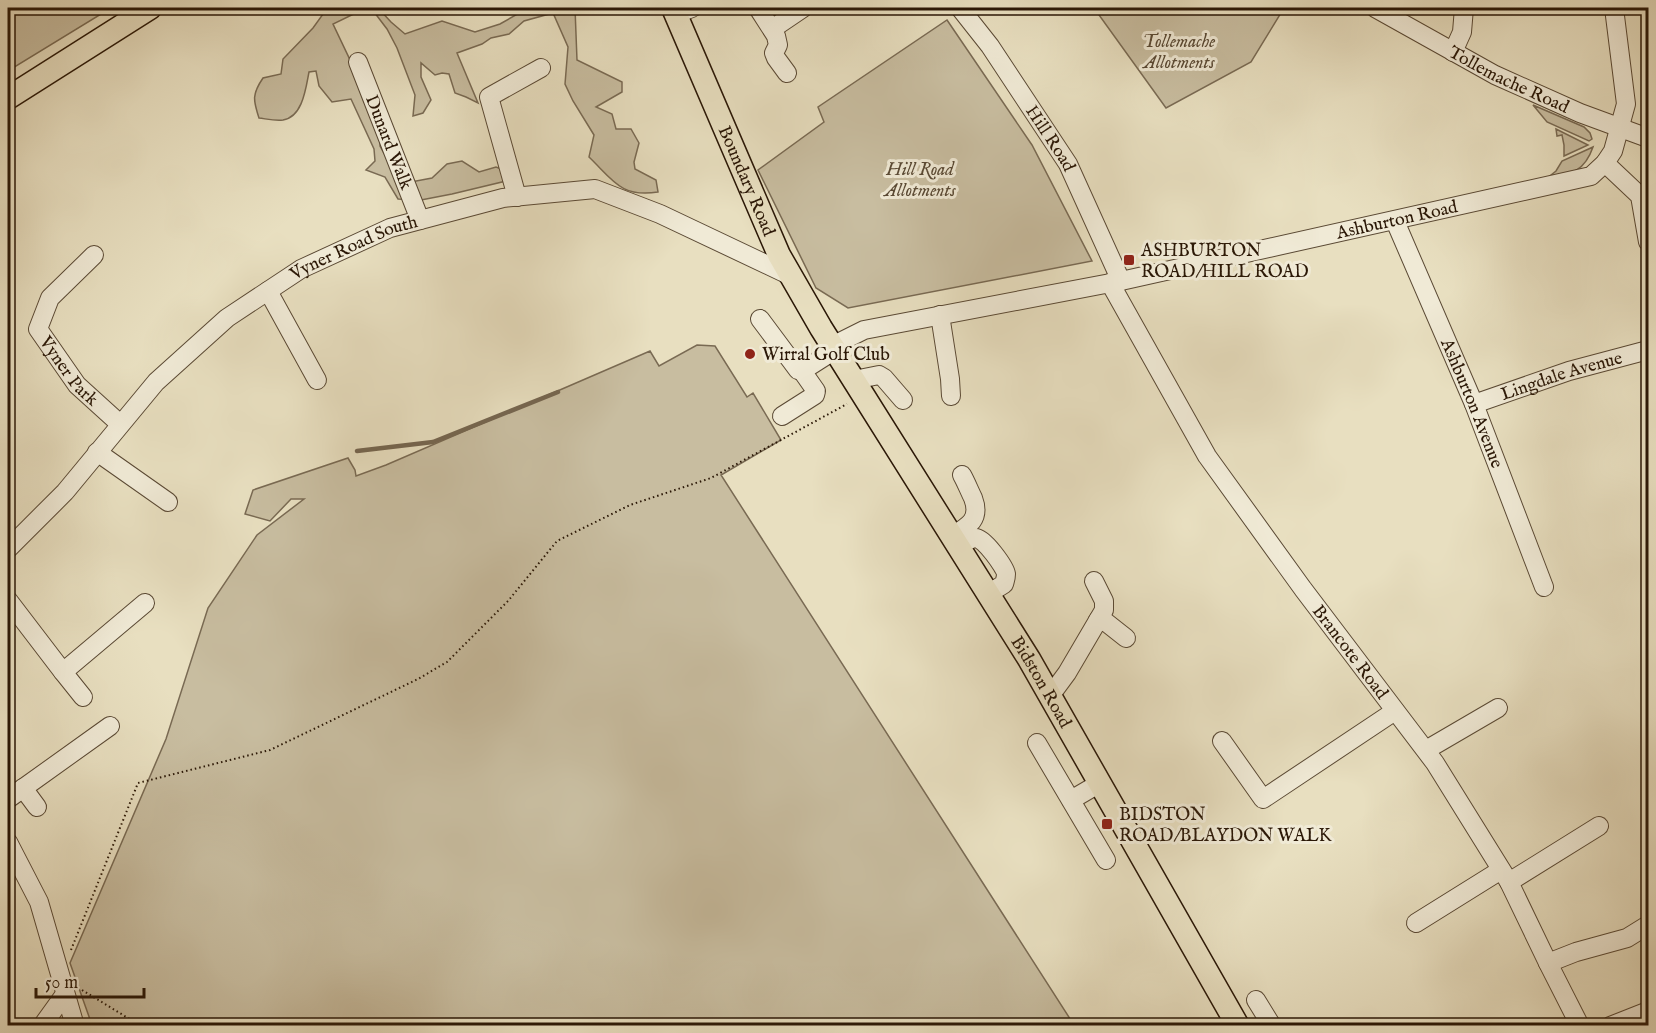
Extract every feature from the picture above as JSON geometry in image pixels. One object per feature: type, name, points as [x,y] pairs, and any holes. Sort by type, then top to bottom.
[{"type":"main road","points":[[8,98],[150,8]]},
{"type":"main road","name":"Boundary Road","points":[[680,10],[779,255],[834,348]]},
{"type":"main road","name":"Bidston Road","points":[[834,348],[1050,696],[1238,1026]]},
{"type":"street","points":[[758,8],[778,40],[774,53],[787,73]]},
{"type":"street","points":[[772,29],[803,8]]},
{"type":"street","name":"Hill Road","points":[[960,8],[990,46],[1068,164],[1115,282]]},
{"type":"street","name":"Tollemache Road","points":[[1375,8],[1495,75],[1580,113],[1648,138]]},
{"type":"street","points":[[1453,52],[1462,32],[1464,8]]},
{"type":"street","points":[[1614,8],[1626,104],[1613,151],[1605,163],[1640,196],[1648,242]]},
{"type":"street","name":"Dunard Walk","points":[[358,62],[420,220]]},
{"type":"street","points":[[518,197],[489,96],[541,68]]},
{"type":"street","name":"Ashburton Road","points":[[802,371],[864,330],[1115,282],[1395,221],[1591,176],[1605,163]]},
{"type":"street","name":"Vyner Road South","points":[[8,549],[65,492],[156,382],[227,318],[271,296],[301,269],[390,228],[503,198],[595,189],[660,214],[791,276]]},
{"type":"street","name":"Ashburton Avenue","points":[[1395,221],[1474,404],[1544,587]]},
{"type":"street","name":"Vyner Park","points":[[94,255],[50,298],[38,329],[77,385],[120,424]]},
{"type":"street","name":"Brancote Road","points":[[1115,282],[1207,456],[1303,589],[1435,763],[1505,876],[1580,1026]]},
{"type":"street","points":[[271,296],[317,380]]},
{"type":"street","points":[[940,315],[951,396]]},
{"type":"street","points":[[760,319],[816,392],[815,395],[782,416]]},
{"type":"street","name":"Lingdale Avenue","points":[[1474,404],[1569,371],[1648,350]]},
{"type":"street","points":[[858,387],[879,375],[903,400]]},
{"type":"street","points":[[98,452],[168,502]]},
{"type":"street","points":[[955,541],[974,519],[976,512],[975,504],[962,475]]},
{"type":"street","points":[[1050,696],[1067,673],[1104,610],[1104,601],[1094,581]]},
{"type":"street","points":[[8,600],[84,697]]},
{"type":"street","points":[[63,672],[145,603]]},
{"type":"street","points":[[1098,620],[1107,622],[1126,638]]},
{"type":"street","points":[[1426,750],[1498,708]]},
{"type":"street","points":[[1222,741],[1263,799],[1395,711]]},
{"type":"street","points":[[8,799],[110,726]]},
{"type":"street","points":[[1037,743],[1106,860]]},
{"type":"street","points":[[1071,800],[1100,783]]},
{"type":"street","points":[[23,788],[37,807]]},
{"type":"street","points":[[1416,923],[1599,826]]},
{"type":"street","points":[[8,842],[14,868],[39,902],[75,1026]]},
{"type":"street","points":[[1548,963],[1576,952],[1628,938],[1648,925]]},
{"type":"street","points":[[42,1026],[63,985]]},
{"type":"street","points":[[1256,1000],[1272,1026]]},
{"type":"street","points":[[1610,1026],[1648,1011]]},
{"type":"path","points":[[141,1026],[63,985],[138,783],[270,750],[418,679],[447,662],[508,601],[557,541],[630,505],[711,478],[812,424],[858,387]]},
{"type":"green space","points":[[8,8],[111,8],[8,71]]},
{"type":"green space","points":[[336,8],[366,8],[333,24],[381,125],[380,146],[390,164],[411,182],[432,178],[447,164],[462,161],[479,172],[496,167],[512,173],[506,181],[421,200],[398,199],[385,177],[366,170],[375,161],[374,149],[351,99],[332,102],[319,86],[316,71],[309,72],[305,93],[299,107],[290,118],[274,120],[259,118],[255,97],[263,78],[281,74],[283,59],[313,28],[323,14]]},
{"type":"green space","points":[[371,8],[378,8],[405,34],[442,21],[475,32],[500,24],[528,8],[575,8],[577,60],[622,82],[622,92],[596,107],[612,114],[616,129],[631,129],[639,143],[634,162],[635,169],[656,180],[658,192],[645,193],[626,190],[612,180],[589,157],[594,135],[565,84],[568,47],[553,13],[524,21],[509,34],[491,38],[482,44],[457,53],[478,103],[455,93],[449,74],[435,75],[421,63],[421,77],[431,100],[423,113],[413,116],[415,95],[397,48],[387,29]]},
{"type":"green space","name":"Tollemache Allotments","points":[[1094,8],[1284,8],[1251,62],[1166,108]]},
{"type":"green space","name":"Hill Road Allotments","points":[[947,20],[1032,145],[1092,261],[848,308],[816,288],[758,170],[824,122],[818,107]]},
{"type":"green space","points":[[1533,105],[1584,127],[1592,139],[1589,141],[1547,122]]},
{"type":"green space","points":[[1556,129],[1588,145],[1564,156],[1562,135],[1557,136]]},
{"type":"green space","points":[[1593,147],[1581,167],[1569,174],[1546,179],[1556,171],[1562,161]]},
{"type":"green space","name":"Wirral Golf Club","points":[[697,345],[715,346],[747,397],[753,393],[781,440],[721,475],[1074,1025],[92,1025],[70,963],[166,739],[208,608],[257,535],[304,499],[291,499],[270,521],[245,514],[253,490],[348,458],[356,476],[650,351],[659,366]]},
{"type":"waterway","points":[[357,451],[433,442],[558,392]]},
{"type":"place","name":"ASHBURTON ROAD/HILL ROAD","points":[[1129,260]]},
{"type":"place","name":"Wirral Golf Club","points":[[750,354]]},
{"type":"place","name":"BIDSTON ROAD/BLAYDON WALK","points":[[1107,824]]}]
